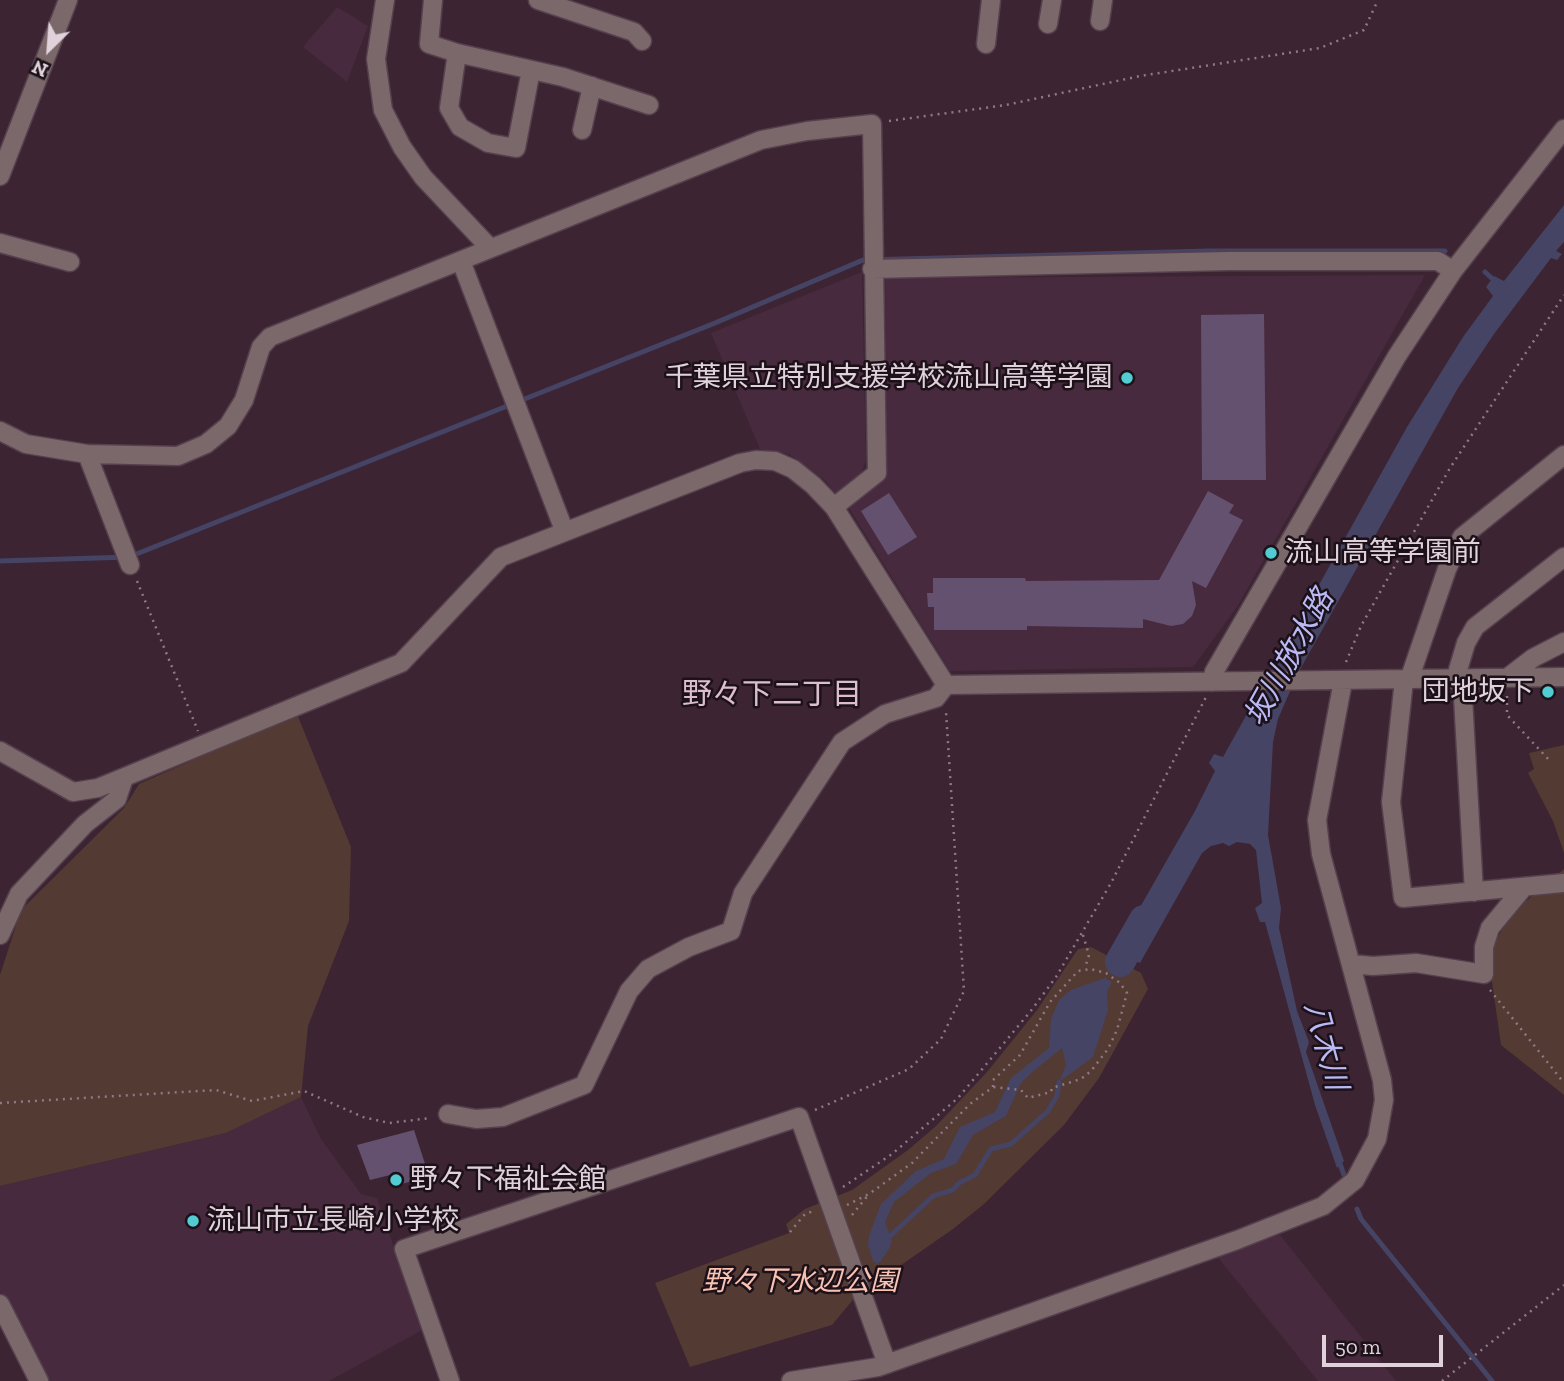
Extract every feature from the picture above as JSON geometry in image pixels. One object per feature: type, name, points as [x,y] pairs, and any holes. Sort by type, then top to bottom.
[{"type":"street","points":[[0,176],[8,126],[68,0]]},
{"type":"street","points":[[385,0],[376,59],[378,93],[383,110],[418,171],[490,248]]},
{"type":"street","points":[[433,0],[429,44],[592,86],[649,105]]},
{"type":"street","points":[[538,0],[635,32],[642,41]]},
{"type":"street","points":[[986,44],[991,0]]},
{"type":"street","points":[[1048,24],[1052,0]]},
{"type":"street","points":[[1100,21],[1103,0]]},
{"type":"street","points":[[457,53],[449,108],[460,127],[488,143],[516,148],[531,70]]},
{"type":"street","points":[[582,130],[592,86]]},
{"type":"street","points":[[0,431],[26,444],[87,454],[178,456],[206,444],[228,426],[244,400],[261,346],[270,337],[761,140],[819,129],[872,124],[877,474],[834,507]]},
{"type":"street","points":[[1218,682],[1214,672],[1397,356],[1453,271],[1564,130]]},
{"type":"street","points":[[0,243],[70,262]]},
{"type":"street","points":[[873,260],[1438,261],[1453,271]]},
{"type":"street","points":[[461,261],[564,530]]},
{"type":"street","points":[[87,454],[128,559]]},
{"type":"street","points":[[1564,455],[1462,537],[1447,569],[1407,680],[1391,802],[1403,898],[1564,883]]},
{"type":"street","points":[[0,751],[74,792],[85,792],[124,778],[401,663],[421,646],[489,567],[501,557],[740,463],[756,460],[775,461],[793,469],[834,507],[944,690]]},
{"type":"street","points":[[1474,892],[1458,680],[1466,643],[1475,626],[1564,557]]},
{"type":"street","points":[[1507,678],[1532,658],[1564,642]]},
{"type":"street","points":[[448,1114],[476,1119],[503,1116],[584,1085],[629,991],[648,969],[689,947],[731,931],[743,893],[842,741],[885,713],[944,690],[1218,682],[1564,677]]},
{"type":"street","points":[[791,1381],[883,1371],[1323,1206],[1355,1180],[1373,1148],[1384,1100],[1382,1080],[1321,854],[1317,820],[1335,681]]},
{"type":"street","points":[[0,935],[19,894],[85,824],[117,799],[124,778]]},
{"type":"street","points":[[1351,964],[1373,966],[1416,963],[1484,974],[1484,947],[1490,928],[1524,887]]},
{"type":"street","points":[[450,1381],[404,1249],[799,1117],[828,1194],[883,1371]]},
{"type":"street","points":[[0,1304],[39,1381]]},
{"type":"path","points":[[872,124],[1006,105],[1140,76],[1320,48],[1364,30],[1378,0]]},
{"type":"path","points":[[1335,681],[1361,626],[1450,468],[1564,295]]},
{"type":"path","points":[[128,559],[204,744]]},
{"type":"path","points":[[1507,678],[1507,715],[1550,761]]},
{"type":"path","points":[[828,1194],[860,1178],[958,1098],[1030,1012],[1082,934],[1218,682]]},
{"type":"path","points":[[799,1117],[909,1069],[941,1039],[964,991],[944,690]]},
{"type":"path","points":[[1082,934],[1089,956],[1084,968]]},
{"type":"path","points":[[869,1194],[849,1219],[845,1206],[869,1194],[924,1153],[964,1110],[993,1087],[1021,1090],[1028,1098],[1081,1079],[1100,1063],[1117,1030],[1127,993],[1121,983],[1106,973],[1084,968],[1078,971],[1058,991],[1020,1055],[993,1080],[993,1087]]},
{"type":"path","points":[[1484,974],[1492,995],[1564,1083]]},
{"type":"path","points":[[0,1104],[216,1090],[252,1101],[304,1091],[363,1117],[389,1123],[407,1123],[448,1114]]},
{"type":"path","points":[[1442,1381],[1564,1285]]},
{"type":"shaded area","points":[[337,7],[368,26],[347,82],[303,47]]},
{"type":"shaded area","points":[[862,272],[866,460],[861,474],[835,493],[825,480],[789,454],[760,449],[711,333]]},
{"type":"shaded area","name":"千葉県立特別支援学校流山高等学園","points":[[1425,275],[1237,607],[1193,667],[950,671],[849,508],[887,477],[885,278]]},
{"type":"shaded area","name":"流山市立長崎小学校","points":[[301,1097],[321,1139],[361,1194],[377,1198],[422,1330],[329,1381],[48,1381],[0,1291],[0,1186],[226,1133]]},
{"type":"shaded area","points":[[1280,1235],[1396,1381],[1318,1381],[1216,1255]]},
{"type":"green space","points":[[297,714],[351,847],[349,921],[308,1026],[301,1097],[226,1133],[0,1186],[0,975],[21,910],[124,808],[139,784]]},
{"type":"green space","points":[[1564,745],[1564,853],[1553,821],[1528,773],[1534,769],[1529,753]]},
{"type":"green space","points":[[1564,869],[1564,1095],[1501,1045],[1488,954],[1512,913]]},
{"type":"green space","name":"野々下水辺公園","points":[[1091,947],[1141,973],[1148,989],[1099,1078],[1064,1125],[984,1204],[953,1229],[871,1286],[866,1284],[832,1325],[690,1367],[655,1283],[789,1233],[786,1224],[805,1209],[852,1190],[908,1150],[936,1126],[987,1072],[1037,1010],[1078,949]]},
{"type":"water","points":[[1564,205],[1564,242],[1556,251],[1562,254],[1557,260],[1551,258],[1494,334],[1458,388],[1298,673],[1278,719],[1273,742],[1268,835],[1281,908],[1279,928],[1297,1011],[1309,1042],[1306,1052],[1344,1161],[1337,1168],[1315,1105],[1265,922],[1260,922],[1255,908],[1262,903],[1256,850],[1250,844],[1237,842],[1229,846],[1223,843],[1211,846],[1202,853],[1140,963],[1115,951],[1195,811],[1215,771],[1209,763],[1214,754],[1223,757],[1407,427],[1463,337],[1493,296],[1486,287],[1494,276],[1504,281]]},
{"type":"water","points":[[1105,978],[1112,982],[1107,991],[1108,1010],[1093,1057],[1059,1082],[1066,1065],[1062,1048],[1031,1073],[1021,1083],[1006,1116],[973,1135],[956,1164],[931,1173],[894,1202],[885,1222],[892,1241],[881,1261],[877,1264],[873,1261],[868,1245],[869,1236],[881,1204],[916,1171],[944,1159],[960,1127],[995,1112],[1011,1078],[1049,1048],[1051,1019],[1059,1000],[1071,990]]},
{"type":"building","points":[[1264,314],[1266,480],[1202,480],[1201,315]]},
{"type":"building","points":[[1208,491],[1234,505],[1229,513],[1243,520],[1206,588],[1192,581],[1196,605],[1192,616],[1183,624],[1171,626],[1143,619],[1143,628],[1027,626],[1027,630],[934,630],[934,607],[928,607],[927,593],[933,593],[933,578],[1025,578],[1026,581],[1159,580]]},
{"type":"building","points":[[889,493],[917,537],[888,555],[861,511]]},
{"type":"building","points":[[414,1130],[429,1176],[402,1184],[398,1173],[370,1180],[357,1145]]},
{"type":"waterway","points":[[0,561],[129,557],[715,323],[863,260],[1209,251],[1445,251]]},
{"type":"waterway","points":[[1485,272],[1496,282]]},
{"type":"waterway","name":"坂川放水路","points":[[1120,962],[1144,920]]},
{"type":"waterway","points":[[889,1237],[933,1196],[953,1190],[959,1183],[975,1175],[991,1149],[1011,1144],[1048,1111],[1057,1096],[1059,1082]]},
{"type":"waterway","name":"八木川","points":[[1338,1158],[1344,1175]]},
{"type":"waterway","name":"八木川","points":[[1357,1209],[1361,1219],[1492,1381]]},
{"type":"place","name":"千葉県立特別支援学校流山高等学園","points":[[1127,378]]},
{"type":"place","name":"流山高等学園前","points":[[1271,553]]},
{"type":"place","name":"団地坂下","points":[[1548,692]]},
{"type":"place","name":"野々下福祉会館","points":[[396,1180]]},
{"type":"place","name":"流山市立長崎小学校","points":[[193,1221]]},
{"type":"district","name":"野々下二丁目","points":[[772,695]]}]
